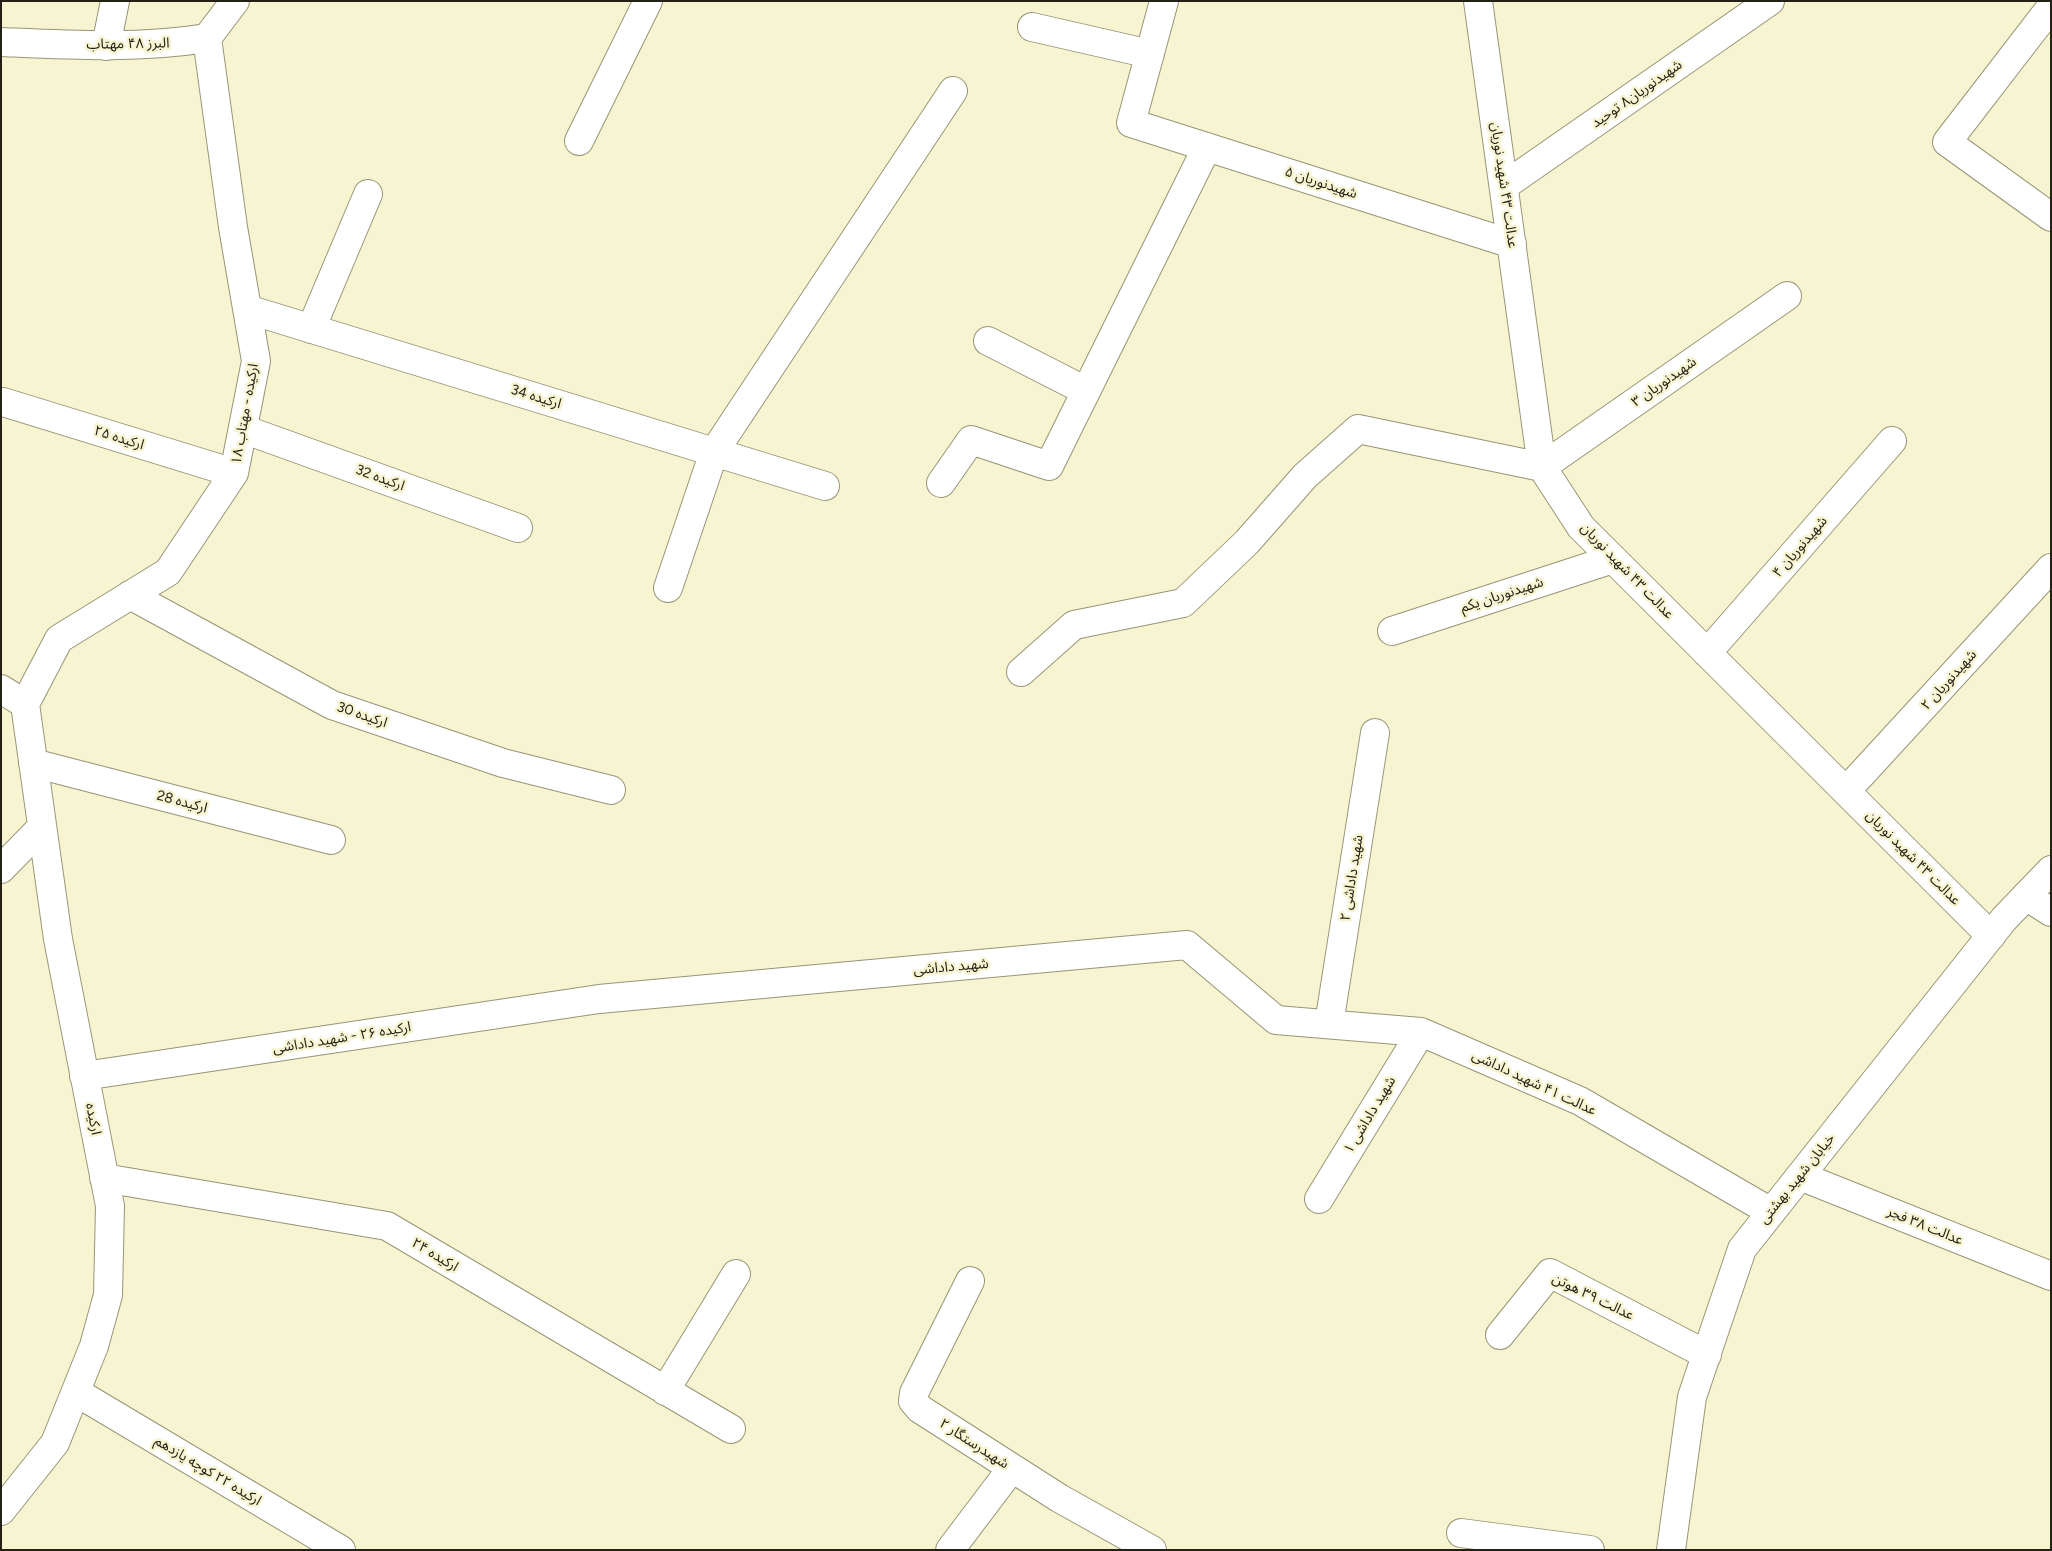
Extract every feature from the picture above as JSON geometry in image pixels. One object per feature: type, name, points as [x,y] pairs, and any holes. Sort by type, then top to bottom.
[{"type":"street","points":[[106,46],[115,1]]},
{"type":"street","points":[[207,38],[235,1]]},
{"type":"street","points":[[579,141],[648,1]]},
{"type":"street","points":[[1032,27],[1150,54],[1164,1]]},
{"type":"street","name":"عدالت ۴۳ شهید نوریان","points":[[1478,1],[1542,467],[1581,527],[1991,936]]},
{"type":"street","name":"شهیدنوریان۸ توحید","points":[[1504,186],[1770,1]]},
{"type":"street","points":[[2051,7],[1947,142],[2051,217]]},
{"type":"street","name":"البرز ۴۸ مهتاب","points":[[1,42],[106,46],[174,43],[207,38]]},
{"type":"street","name":"ارکیده - مهتاب ۱۸","points":[[26,704],[59,639],[168,572],[234,473],[256,361],[233,227],[207,38]]},
{"type":"street","name":"شهیدنوریان ۵","points":[[1150,54],[1131,123],[1512,244]]},
{"type":"street","points":[[668,588],[714,452],[953,91]]},
{"type":"street","points":[[942,484],[971,440],[1049,466],[1208,147]]},
{"type":"street","points":[[311,329],[368,194]]},
{"type":"street","name":"شهیدنوریان ۳","points":[[1542,467],[1787,296]]},
{"type":"street","name":"ارکیده 34","points":[[247,309],[825,486]]},
{"type":"street","points":[[988,341],[1086,392]]},
{"type":"street","name":"ارکیده ۲۵","points":[[3,402],[234,473]]},
{"type":"street","name":"ارکیده 32","points":[[243,429],[518,528]]},
{"type":"street","points":[[1021,672],[1074,624],[1183,603],[1247,542],[1305,476],[1358,429],[1542,467]]},
{"type":"street","name":"شهیدنوریان ۴","points":[[1707,653],[1892,441]]},
{"type":"street","name":"شهیدنوریان یکم","points":[[1392,631],[1613,559]]},
{"type":"street","name":"شهیدنوریان ۲","points":[[1846,791],[2051,568]]},
{"type":"street","name":"ارکیده 30","points":[[130,595],[332,705],[503,764],[611,790]]},
{"type":"street","points":[[1,689],[26,704]]},
{"type":"street","name":"ارکیده","points":[[1,1511],[55,1444],[94,1346],[108,1295],[110,1206],[58,939],[26,704]]},
{"type":"street","name":"شهید داداشی ۲","points":[[1330,1024],[1375,733]]},
{"type":"street","name":"ارکیده 28","points":[[33,763],[331,840]]},
{"type":"street","points":[[1,869],[42,827]]},
{"type":"street","name":"خیابان شهید بهشتی","points":[[1671,1550],[1692,1397],[1742,1249],[1991,936],[2051,870]]},
{"type":"street","points":[[2026,896],[2051,912]]},
{"type":"street","name":"شهید داداشی","points":[[599,999],[1187,945],[1276,1020]]},
{"type":"street","name":"ارکیده ۲۶ - شهید داداشی","points":[[84,1076],[599,999]]},
{"type":"street","name":"عدالت ۴۱ شهید داداشی","points":[[1276,1020],[1421,1032],[1580,1102],[1771,1212]]},
{"type":"street","name":"شهید داداشی ۱","points":[[1318,1199],[1421,1032]]},
{"type":"street","name":"عدالت ۳۸ فجر","points":[[1800,1176],[2051,1276]]},
{"type":"street","name":"ارکیده ۲۴","points":[[104,1178],[387,1226],[731,1430]]},
{"type":"street","name":"عدالت ۳۹ هوتن","points":[[1500,1335],[1550,1273],[1706,1355]]},
{"type":"street","points":[[665,1391],[736,1274]]},
{"type":"street","name":"شهیدرستگار ۲","points":[[970,1281],[914,1393],[914,1401],[920,1410],[1059,1498],[1152,1550]]},
{"type":"street","name":"ارکیده ۲۲ کوچه یازدهم","points":[[76,1392],[341,1550]]},
{"type":"street","points":[[950,1550],[1012,1468]]},
{"type":"street","points":[[1461,1533],[1590,1550]]}]
